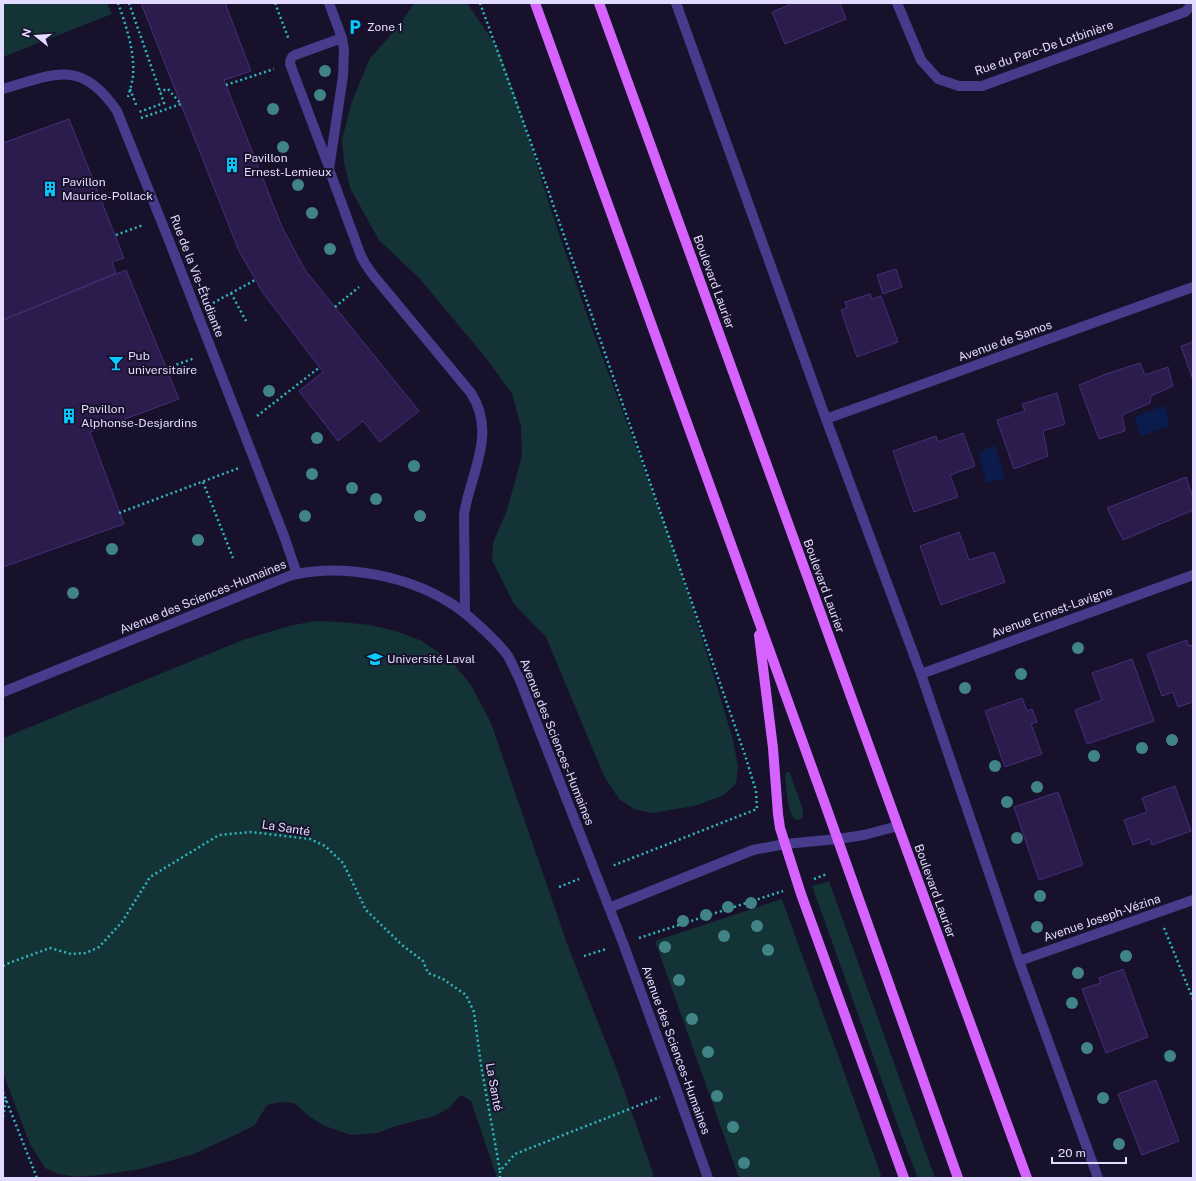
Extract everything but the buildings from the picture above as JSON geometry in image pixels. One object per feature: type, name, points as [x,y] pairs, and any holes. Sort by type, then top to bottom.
[{"type":"main road","points":[[535,3],[838,839],[958,1178]]},
{"type":"main road","name":"Boulevard Laurier","points":[[599,3],[898,826],[1028,1178]]},
{"type":"main road","points":[[756,613],[770,716],[778,814],[785,844],[801,894],[904,1178]]},
{"type":"street","points":[[329,3],[342,38],[344,50],[343,76],[329,169]]},
{"type":"street","points":[[676,3],[826,419],[921,674],[1019,961],[1098,1178]]},
{"type":"street","name":"Rue du Parc-De Lotbinière","points":[[897,3],[921,60],[938,79],[958,86],[982,86],[1185,12],[1193,4]]},
{"type":"street","points":[[342,38],[295,55],[292,57],[290,64],[361,256],[373,275],[468,388],[479,408],[482,420],[482,441],[464,514],[465,613]]},
{"type":"street","name":"Rue de la Vie-Étudiante","points":[[3,89],[28,81],[59,74],[71,74],[93,83],[110,100],[117,111],[284,536],[297,574]]},
{"type":"street","name":"Avenue de Samos","points":[[826,419],[1193,287]]},
{"type":"street","name":"Avenue des Sciences-Humaines","points":[[3,692],[297,574],[333,570],[366,572],[428,591],[465,613],[491,636],[508,656],[519,678],[623,943],[708,1178]]},
{"type":"street","name":"Avenue Ernest-Lavigne","points":[[921,674],[1193,575]]},
{"type":"street","points":[[609,908],[753,850],[785,844],[838,839],[898,826]]},
{"type":"street","name":"Avenue Joseph-Vézina","points":[[1019,961],[1193,900]]},
{"type":"path","points":[[118,3],[124,19],[131,50],[133,75],[121,120]]},
{"type":"path","points":[[129,3],[164,103],[139,112]]},
{"type":"path","points":[[275,3],[295,55]]},
{"type":"path","points":[[480,3],[547,187],[745,755],[756,791],[757,809],[559,887]]},
{"type":"path","points":[[226,85],[290,64]]},
{"type":"path","points":[[141,118],[181,104],[168,88],[160,91]]},
{"type":"path","points":[[116,235],[160,219]]},
{"type":"path","points":[[335,307],[373,275]]},
{"type":"path","points":[[212,303],[255,280]]},
{"type":"path","points":[[231,293],[246,321]]},
{"type":"path","points":[[167,368],[212,352]]},
{"type":"path","points":[[256,416],[320,367]]},
{"type":"path","points":[[120,513],[255,462]]},
{"type":"path","points":[[202,482],[233,558]]},
{"type":"path","name":"La Santé","points":[[3,966],[50,948],[71,954],[86,954],[99,947],[122,922],[150,877],[219,835],[251,832],[310,839],[325,846],[343,863],[366,910],[402,945],[423,961],[428,974],[443,979],[466,995],[474,1012],[481,1065],[500,1178]]},
{"type":"path","points":[[810,880],[827,874]]},
{"type":"path","points":[[584,956],[783,890]]},
{"type":"path","points":[[1158,912],[1193,999]]},
{"type":"path","points":[[500,1171],[514,1154],[677,1091]]},
{"type":"path","points":[[3,1092],[37,1178]]},
{"type":"path","points":[[3,1117],[6,1100]]},
{"type":"green space","points":[[3,3],[107,3],[112,14],[3,57]]},
{"type":"green space","points":[[414,3],[467,3],[499,50],[517,100],[550,207],[589,321],[673,547],[713,673],[733,740],[738,767],[736,784],[722,796],[694,806],[652,813],[634,809],[619,799],[604,776],[546,637],[514,604],[492,560],[493,543],[507,510],[522,456],[521,426],[512,394],[486,358],[420,279],[379,240],[350,188],[344,162],[342,140],[351,104],[370,58],[399,26]]},
{"type":"green space","points":[[315,621],[370,625],[396,631],[422,641],[452,662],[471,685],[491,723],[569,949],[618,1073],[653,1173],[653,1178],[497,1178],[471,1101],[461,1095],[449,1108],[435,1116],[396,1126],[377,1133],[351,1135],[325,1126],[310,1117],[294,1103],[281,1102],[267,1105],[255,1125],[194,1154],[141,1169],[100,1175],[77,1177],[58,1174],[45,1168],[30,1144],[3,1073],[3,738],[243,640],[289,626]]},
{"type":"green space","points":[[786,772],[789,772],[791,776],[803,810],[802,818],[799,820],[796,820],[792,815],[788,803]]},
{"type":"green space","points":[[829,881],[935,1178],[918,1178],[812,886]]},
{"type":"green space","points":[[782,899],[881,1175],[880,1178],[739,1178],[655,941]]},
{"type":"water","points":[[1165,405],[1170,426],[1141,436],[1134,417]]},
{"type":"water","points":[[995,445],[1005,478],[987,483],[978,453]]},
{"type":"place","name":"Zone 1","points":[[355,27]]},
{"type":"place","name":"Pavillon Ernest-Lemieux","points":[[232,165]]},
{"type":"place","name":"Pavillon Maurice-Pollack","points":[[50,189]]},
{"type":"place","name":"Pub universitaire","points":[[116,363]]},
{"type":"place","name":"Pavillon Alphonse-Desjardins","points":[[69,416]]},
{"type":"place","name":"Université Laval","points":[[375,659]]}]
